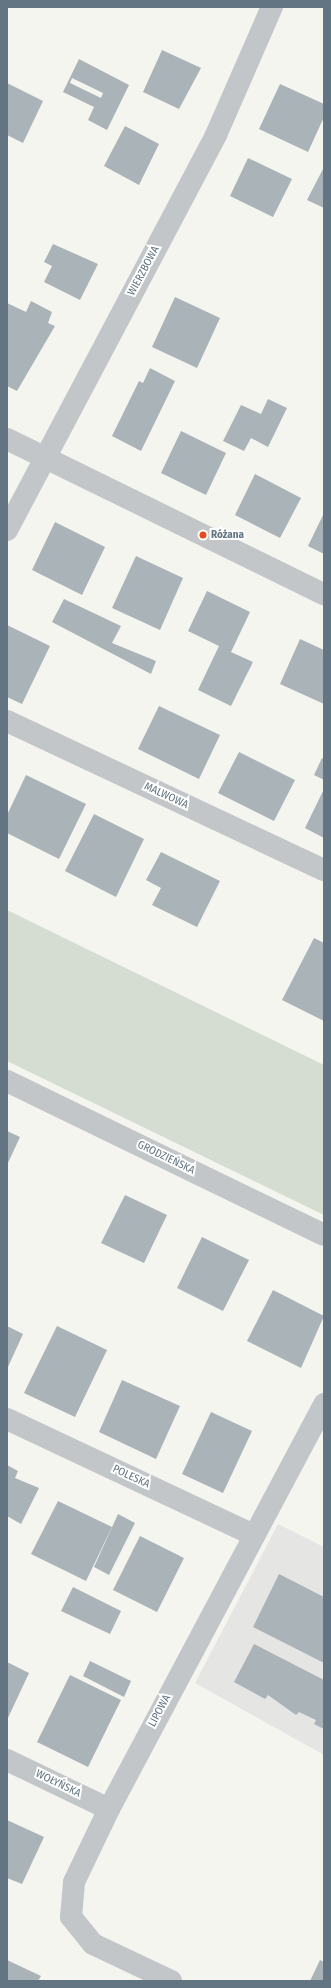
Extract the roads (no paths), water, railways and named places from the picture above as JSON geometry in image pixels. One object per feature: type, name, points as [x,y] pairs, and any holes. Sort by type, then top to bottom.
[{"type":"street","name":"WIERZBOWA","points":[[7,530],[216,135],[272,7]]},
{"type":"street","points":[[7,439],[324,594]]},
{"type":"street","name":"MALWOWA","points":[[7,722],[324,870]]},
{"type":"street","name":"GRODZIEŃSKA","points":[[7,1081],[324,1235]]},
{"type":"street","name":"LIPOWA","points":[[171,1981],[93,1944],[70,1917],[74,1882],[108,1809],[324,1404]]},
{"type":"street","name":"POLESKA","points":[[7,1419],[254,1535]]},
{"type":"street","name":"WOŁYŃSKA","points":[[7,1760],[108,1809]]},
{"type":"place","name":"Różana","points":[[203,535]]}]
